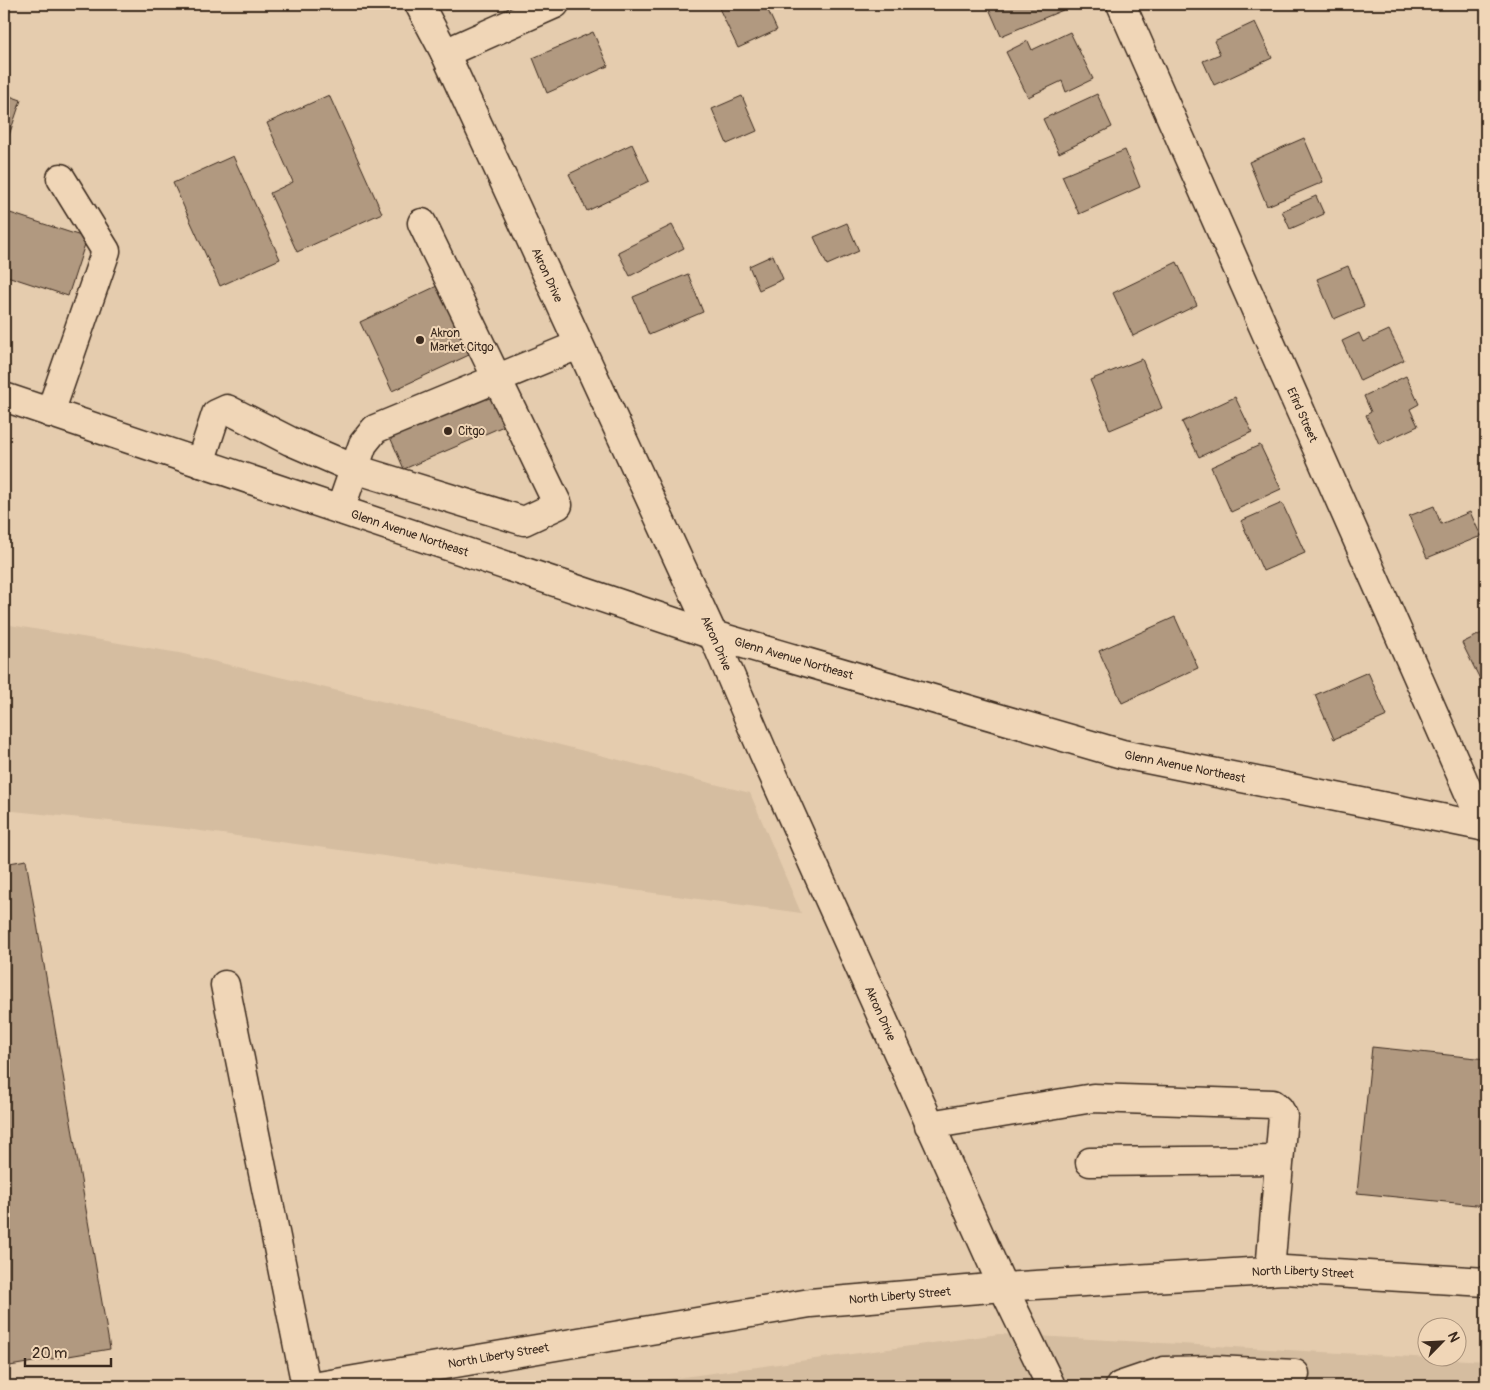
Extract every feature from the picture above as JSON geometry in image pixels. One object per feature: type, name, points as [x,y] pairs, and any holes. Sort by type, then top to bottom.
[{"type":"main road","name":"Akron Drive","points":[[419,4],[445,53],[713,635],[929,1125],[1002,1287],[1051,1386]]},
{"type":"main road","points":[[445,53],[555,4]]},
{"type":"main road","name":"Efird Street","points":[[1121,4],[1485,827]]},
{"type":"main road","points":[[50,413],[106,251],[61,178]]},
{"type":"main road","points":[[200,463],[216,414],[227,409],[290,441],[354,469],[524,521],[558,505],[422,223]]},
{"type":"main road","points":[[340,510],[363,444],[376,429],[578,345]]},
{"type":"main road","name":"Glenn Avenue Northeast","points":[[4,397],[713,635],[1122,754],[1485,827]]},
{"type":"main road","points":[[225,985],[306,1386]]},
{"type":"main road","points":[[929,1125],[1093,1098],[1272,1104],[1279,1109],[1282,1116],[1270,1271]]},
{"type":"main road","points":[[1090,1162],[1279,1160]]},
{"type":"main road","name":"North Liberty Street","points":[[320,1386],[810,1303],[1002,1287],[1284,1270],[1486,1282]]},
{"type":"main road","points":[[1120,1386],[1164,1371],[1222,1378],[1295,1374]]},
{"type":"shaded area","points":[[4,624],[179,653],[469,722],[750,793],[801,913],[186,829],[4,810]]},
{"type":"shaded area","points":[[999,1334],[1418,1357],[1418,1368],[1468,1368],[1468,1360],[1486,1361],[1486,1386],[617,1386]]},
{"type":"building","points":[[717,4],[765,4],[777,30],[738,48]]},
{"type":"building","points":[[987,4],[1061,4],[1063,10],[1001,36]]},
{"type":"building","points":[[1255,22],[1272,58],[1214,85],[1203,61],[1220,54],[1214,41]]},
{"type":"building","points":[[593,32],[608,66],[547,93],[533,58]]},
{"type":"building","points":[[1070,32],[1093,79],[1066,92],[1062,81],[1028,97],[1006,52],[1028,41],[1032,50]]},
{"type":"building","points":[[4,94],[21,100],[4,150]]},
{"type":"building","points":[[1097,94],[1112,127],[1059,153],[1043,119]]},
{"type":"building","points":[[329,95],[382,213],[297,252],[270,193],[293,182],[267,123]]},
{"type":"building","points":[[742,96],[757,131],[727,144],[712,109]]},
{"type":"building","points":[[1304,138],[1323,182],[1267,206],[1249,162]]},
{"type":"building","points":[[632,144],[649,181],[587,211],[569,174]]},
{"type":"building","points":[[1125,150],[1140,187],[1079,214],[1062,176]]},
{"type":"building","points":[[233,156],[280,259],[220,286],[173,183]]},
{"type":"building","points":[[1316,196],[1324,214],[1290,229],[1282,211]]},
{"type":"building","points":[[4,211],[87,238],[68,296],[4,275]]},
{"type":"building","points":[[847,223],[859,251],[827,265],[814,237]]},
{"type":"building","points":[[672,225],[684,248],[630,276],[618,252]]},
{"type":"building","points":[[773,255],[783,279],[759,290],[749,266]]},
{"type":"building","points":[[1177,262],[1197,305],[1133,336],[1113,293]]},
{"type":"building","points":[[1348,266],[1364,306],[1334,319],[1317,279]]},
{"type":"building","points":[[688,274],[703,312],[649,335],[633,297]]},
{"type":"building","points":[[437,286],[469,355],[392,391],[360,322]]},
{"type":"building","points":[[1389,330],[1404,360],[1360,381],[1342,341],[1359,333],[1363,342]]},
{"type":"building","points":[[1142,359],[1162,408],[1110,430],[1090,380]]},
{"type":"building","points":[[1406,376],[1419,404],[1410,409],[1418,426],[1379,444],[1366,415],[1371,412],[1364,396]]},
{"type":"building","name":"Citgo","points":[[492,392],[506,425],[404,469],[390,437]]},
{"type":"building","points":[[1235,397],[1252,432],[1199,457],[1182,422]]},
{"type":"building","points":[[1260,445],[1281,489],[1231,512],[1211,467]]},
{"type":"building","points":[[1282,503],[1305,553],[1263,571],[1241,521]]},
{"type":"building","points":[[1434,506],[1441,524],[1470,512],[1481,536],[1427,558],[1409,516]]},
{"type":"building","points":[[1175,617],[1198,668],[1122,703],[1099,651]]},
{"type":"building","points":[[1486,631],[1486,689],[1485,689],[1462,643]]},
{"type":"building","points":[[1368,672],[1387,716],[1334,739],[1315,695]]},
{"type":"building","points":[[26,860],[110,1349],[4,1367],[4,864]]},
{"type":"building","points":[[1372,1047],[1486,1059],[1486,1206],[1357,1193]]},
{"type":"place","name":"Akron Market Citgo","points":[[420,340]]},
{"type":"place","name":"Citgo","points":[[448,431]]}]
